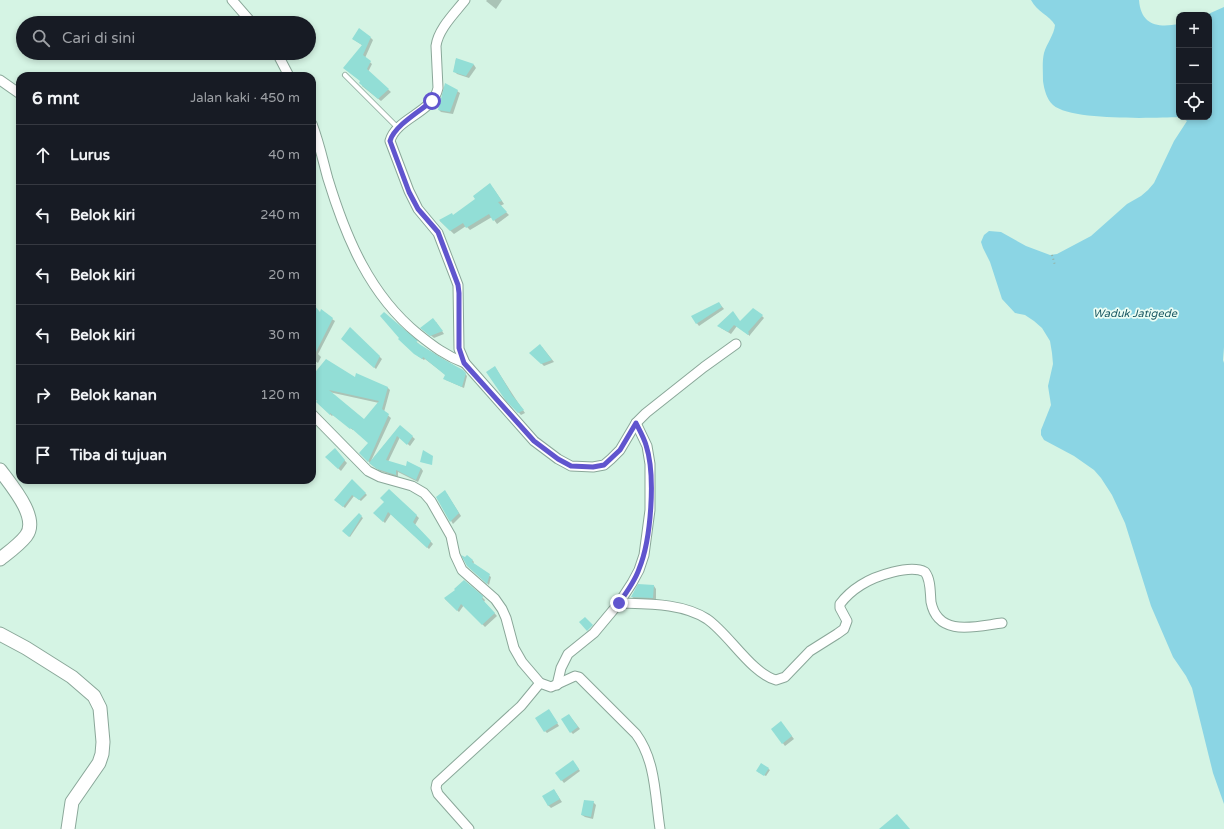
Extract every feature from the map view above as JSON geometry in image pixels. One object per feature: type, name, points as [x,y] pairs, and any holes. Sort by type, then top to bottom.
[{"type":"street","points":[[232,0],[246,16]]},
{"type":"street","points":[[465,0],[444,27],[437,39],[437,93],[432,101],[398,128],[390,141],[409,192],[418,209],[438,232],[458,285],[459,348],[464,363],[534,441],[558,459],[571,466],[593,467],[604,465],[620,450],[636,423],[646,413],[736,344]]},
{"type":"street","points":[[281,60],[287,72]]},
{"type":"street","points":[[0,80],[16,91]]},
{"type":"street","points":[[316,135],[340,216],[350,241],[370,281],[409,327],[437,349],[464,363]]},
{"type":"street","points":[[316,418],[368,471],[380,477],[412,486],[424,493],[448,530],[453,542],[455,555],[462,570],[495,599],[506,618],[514,648],[522,662],[540,684],[551,687],[575,676],[579,676],[641,741],[650,760],[660,829]]},
{"type":"street","points":[[556,685],[561,668],[568,654],[594,633],[619,603],[639,570],[644,555],[648,533],[651,491],[650,464],[647,446],[636,423]]},
{"type":"street","points":[[0,470],[28,512],[30,523],[27,535],[0,559]]},
{"type":"street","points":[[619,603],[649,604],[695,613],[718,629],[763,674],[776,680],[785,678],[810,652],[844,628],[847,620],[840,608],[840,604],[849,593],[871,579],[892,573],[912,569],[925,572],[928,577],[934,610],[942,620],[949,625],[962,628],[1002,623]]},
{"type":"street","points":[[0,634],[26,648],[72,678],[94,696],[100,708],[103,742],[102,754],[99,763],[72,802],[68,829]]},
{"type":"street","points":[[470,829],[438,794],[436,788],[437,783],[521,706],[540,684]]},
{"type":"lane","points":[[345,75],[398,128]]},
{"type":"path","points":[[1052,255],[1055,265]]},
{"type":"water","points":[[1031,0],[1139,0],[1140,8],[1147,20],[1157,25],[1176,24],[1176,117],[1133,118],[1094,116],[1077,114],[1053,105],[1047,97],[1044,87],[1043,63],[1044,53],[1055,25],[1036,8]]},
{"type":"water","name":"Waduk Jatigede","points":[[1224,7],[1224,804],[1213,773],[1192,688],[1173,657],[1151,606],[1125,523],[1112,495],[1094,470],[1074,456],[1044,440],[1041,435],[1041,430],[1051,405],[1048,386],[1053,364],[1050,341],[1042,328],[1034,321],[1025,315],[1015,313],[1002,299],[990,262],[981,242],[984,235],[989,231],[1001,232],[1026,246],[1050,255],[1057,254],[1091,236],[1127,204],[1141,196],[1154,183],[1174,141],[1187,121],[1186,120],[1212,120],[1212,12]]},
{"type":"building","points":[[359,28],[371,37],[363,55],[371,61],[367,69],[389,89],[378,99],[359,83],[360,81],[343,68],[362,45],[352,39]]},
{"type":"building","points":[[456,58],[474,64],[466,76],[453,72]]},
{"type":"building","points":[[445,83],[458,90],[450,112],[438,110]]},
{"type":"building","points":[[490,183],[502,201],[498,202],[507,212],[493,221],[489,214],[466,228],[463,223],[450,231],[439,220],[452,213],[453,215],[475,199],[473,196]]},
{"type":"building","points":[[719,302],[722,307],[696,324],[691,316]]},
{"type":"building","points":[[316,308],[320,312],[321,309],[333,318],[316,352]]},
{"type":"building","points":[[753,308],[763,315],[748,332],[748,335],[734,325],[728,332],[717,326],[733,311],[740,321]]},
{"type":"building","points":[[384,312],[418,341],[416,342],[463,370],[466,373],[462,387],[443,379],[445,375],[423,357],[422,359],[414,354],[398,339],[399,338],[380,316]]},
{"type":"building","points":[[433,318],[443,331],[430,336],[420,328]]},
{"type":"building","points":[[350,327],[380,356],[374,368],[341,339]]},
{"type":"building","points":[[540,344],[552,360],[541,364],[529,353]]},
{"type":"building","points":[[326,359],[355,377],[356,373],[388,387],[382,409],[389,414],[368,462],[359,453],[368,443],[351,428],[350,429],[330,413],[330,415],[316,402],[316,371]],"holes":[[[329,390],[379,401],[364,419]]]},
{"type":"building","points":[[495,366],[512,395],[524,410],[518,413],[506,401],[486,372]]},
{"type":"building","points":[[400,425],[413,436],[407,445],[397,436],[386,460],[406,466],[407,461],[421,468],[416,480],[396,470],[396,475],[377,469],[369,463]]},
{"type":"building","points":[[335,448],[345,460],[338,469],[325,457]]},
{"type":"building","points":[[423,450],[433,456],[432,465],[420,462]]},
{"type":"building","points":[[352,479],[366,493],[359,500],[352,495],[343,507],[334,500]]},
{"type":"building","points":[[389,489],[417,515],[413,522],[431,541],[427,548],[388,512],[383,522],[373,513],[384,502],[380,498]]},
{"type":"building","points":[[445,490],[459,513],[450,522],[436,497]]},
{"type":"building","points":[[359,513],[362,516],[349,537],[342,531]]},
{"type":"building","points":[[461,555],[465,557],[467,555],[473,560],[472,562],[490,574],[487,584],[467,566]]},
{"type":"building","points":[[464,580],[483,596],[482,599],[495,613],[482,625],[461,604],[457,611],[444,598],[455,590],[454,589]]},
{"type":"building","points":[[638,584],[654,585],[653,598],[631,597]]},
{"type":"building","points":[[585,617],[593,625],[587,631],[579,622]]},
{"type":"building","points":[[549,709],[558,723],[544,732],[535,718]]},
{"type":"building","points":[[569,714],[578,727],[570,733],[561,719]]},
{"type":"building","points":[[781,721],[792,736],[782,744],[771,729]]},
{"type":"building","points":[[573,760],[579,769],[561,781],[555,773]]},
{"type":"building","points":[[761,763],[769,768],[764,776],[756,771]]},
{"type":"building","points":[[554,789],[560,799],[548,806],[542,796]]},
{"type":"building","points":[[584,800],[594,801],[591,817],[581,815]]},
{"type":"building","points":[[897,814],[910,829],[879,829]]},
{"type":"route","points":[[432,101],[398,128],[390,141],[409,192],[418,209],[438,232],[458,285],[459,348],[464,363],[534,441],[558,459],[571,466],[593,467],[604,465],[620,450],[636,423],[647,446],[650,464],[651,491],[648,533],[644,555],[639,570],[619,603]]}]
